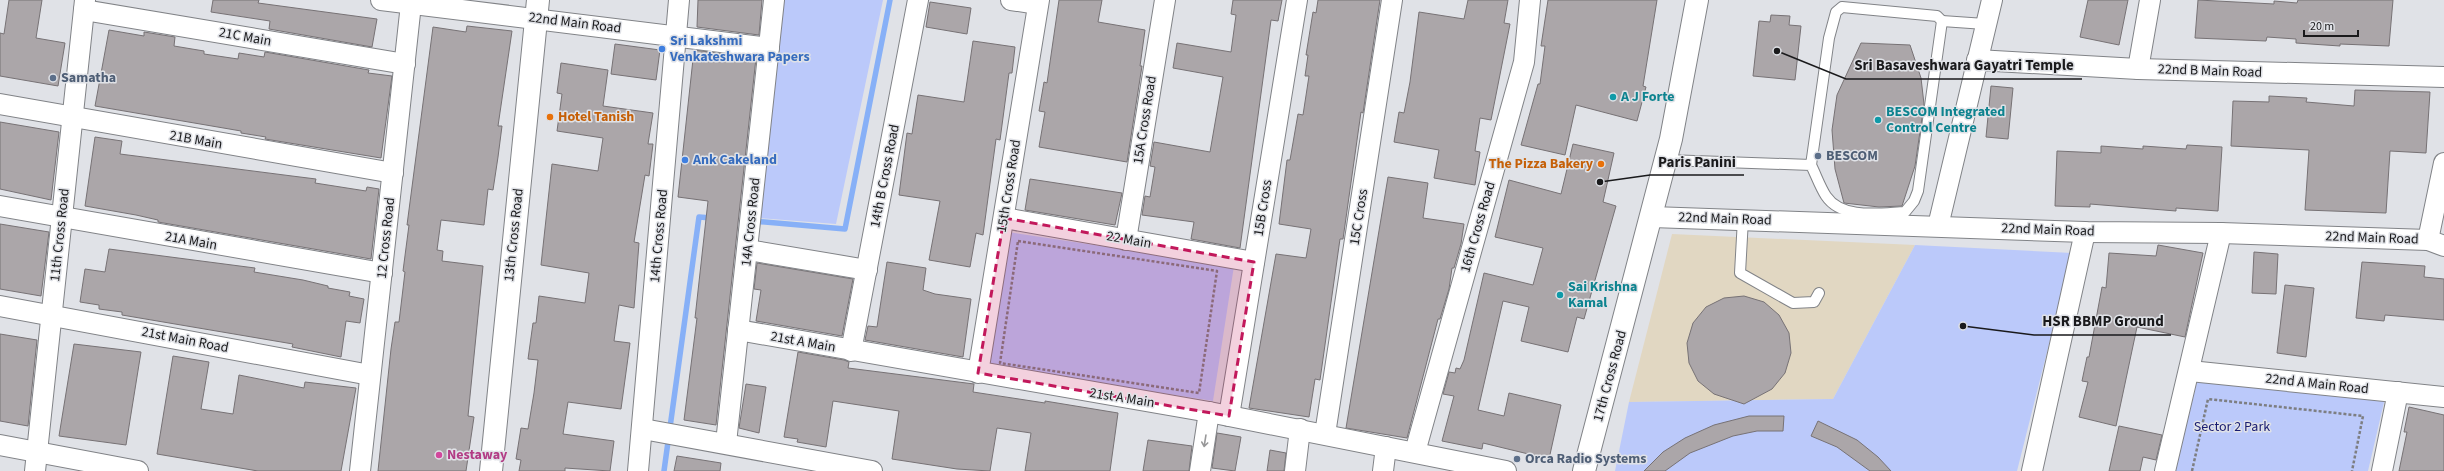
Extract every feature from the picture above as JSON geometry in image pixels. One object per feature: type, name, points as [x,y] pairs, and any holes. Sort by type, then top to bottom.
[{"type":"main road","name":"17th Cross Road","points":[[1584,471],[1666,160],[1685,73],[1697,0]]},
{"type":"main road","name":"13th Cross Road","points":[[490,471],[537,9]]},
{"type":"street","name":"22nd Main Road","points":[[381,0],[411,4],[537,9],[676,36],[769,48]]},
{"type":"street","name":"14th Cross Road","points":[[638,471],[661,432],[676,36],[679,0]]},
{"type":"street","name":"14A Cross Road","points":[[726,443],[774,0]]},
{"type":"street","name":"14th B Cross Road","points":[[851,351],[918,0]]},
{"type":"street","points":[[1011,0],[1039,2]]},
{"type":"street","name":"15A Cross Road","points":[[1126,240],[1165,0]]},
{"type":"street","name":"15B Cross","points":[[1229,416],[1297,0]]},
{"type":"street","name":"15C Cross","points":[[1325,434],[1392,0]]},
{"type":"street","name":"16th Cross Road","points":[[1415,452],[1524,62],[1530,0]]},
{"type":"street","points":[[1938,226],[1985,24],[1992,0]]},
{"type":"street","points":[[2138,69],[2150,0]]},
{"type":"street","name":"15th Cross Road","points":[[978,372],[1039,2]]},
{"type":"street","name":"12 Cross Road","points":[[360,471],[411,4]]},
{"type":"street","name":"21C Main","points":[[85,5],[405,64]]},
{"type":"street","name":"11th Cross Road","points":[[36,461],[85,5]]},
{"type":"street","name":"22nd B Main Road","points":[[1977,60],[2138,69],[2444,77]]},
{"type":"street","name":"21B Main","points":[[0,104],[73,119],[393,173]]},
{"type":"street","points":[[2436,243],[2444,163]]},
{"type":"street","name":"21A Main","points":[[0,206],[62,219],[382,273]]},
{"type":"street","name":"22nd Main Road","points":[[1652,217],[2085,232],[2221,233],[2436,243]]},
{"type":"street","name":"22 Main","points":[[1004,218],[1254,262]]},
{"type":"street","points":[[2032,471],[2085,232]]},
{"type":"street","points":[[2165,471],[2190,371],[2221,233]]},
{"type":"street","points":[[748,250],[867,270]]},
{"type":"street","name":"21st Main Road","points":[[0,306],[370,375]]},
{"type":"street","name":"21st A Main","points":[[738,330],[851,351],[1209,412],[1506,471]]},
{"type":"street","name":"22nd A Main Road","points":[[2190,371],[2444,397]]},
{"type":"street","points":[[2382,471],[2398,392]]},
{"type":"street","points":[[1200,471],[1209,412]]},
{"type":"street","points":[[1294,471],[1300,429]]},
{"type":"street","points":[[661,432],[872,471]]},
{"type":"street","points":[[0,445],[36,461],[138,471]]},
{"type":"street","points":[[1383,471],[1386,447]]},
{"type":"lane","points":[[1942,21],[1918,191],[1914,201],[1905,212],[1872,214],[1843,210],[1827,197],[1811,165],[1829,38],[1836,12],[1842,7],[1929,14],[1937,16],[1942,21],[1985,24]]},
{"type":"lane","points":[[1666,160],[1811,165]]},
{"type":"lane","points":[[1743,220],[1740,273],[1793,303],[1814,302],[1819,293]]},
{"type":"path","points":[[1018,241],[1217,271],[1199,393],[1000,363],[1002,352],[1018,241]]},
{"type":"path","points":[[2192,471],[2208,400],[2363,416],[2352,471]]},
{"type":"highlighted area","points":[[1004,218],[1254,262],[1229,416],[978,373]]},
{"type":"shaded area","points":[[1672,234],[1915,245],[1833,399],[1629,402]]},
{"type":"green space","points":[[783,0],[883,0],[836,224],[759,218]]},
{"type":"green space","points":[[1008,232],[1234,266],[1213,401],[988,366]]},
{"type":"green space","points":[[1915,245],[2072,253],[2017,471],[1615,471],[1629,402],[1833,399]]},
{"type":"green space","name":"Sector 2 Park","points":[[2198,378],[2385,398],[2368,471],[2175,471]]},
{"type":"building","points":[[9,0],[42,0],[36,38],[65,43],[58,86],[0,76],[0,33],[4,34]]},
{"type":"building","points":[[213,0],[259,0],[258,3],[377,19],[372,47],[269,29],[270,21],[211,12]]},
{"type":"building","points":[[698,0],[762,0],[759,35],[697,27]]},
{"type":"building","points":[[1059,0],[1102,0],[1098,22],[1145,30],[1140,66],[1142,66],[1127,162],[1039,147],[1045,112],[1039,111],[1044,82],[1047,83]]},
{"type":"building","points":[[1233,0],[1282,0],[1278,21],[1271,20],[1240,248],[1191,239],[1194,222],[1142,215],[1145,196],[1150,197],[1155,167],[1150,166],[1154,142],[1210,152],[1223,77],[1173,68],[1177,43],[1231,52],[1236,15],[1231,14]]},
{"type":"building","points":[[1318,0],[1380,0],[1363,113],[1361,112],[1343,239],[1340,239],[1320,380],[1315,379],[1309,417],[1249,408],[1276,254],[1306,258],[1311,229],[1279,224],[1287,160],[1290,160],[1298,114],[1303,115],[1309,76],[1305,76],[1308,55],[1306,55],[1313,12],[1316,13]]},
{"type":"building","points":[[1468,0],[1508,0],[1504,23],[1510,24],[1491,120],[1480,118],[1475,151],[1480,152],[1475,185],[1434,178],[1439,150],[1394,142],[1399,112],[1404,113],[1410,82],[1419,12],[1464,19]]},
{"type":"building","points":[[1548,0],[1657,0],[1643,86],[1646,87],[1637,121],[1576,105],[1565,155],[1521,145],[1538,84],[1540,84],[1545,46],[1541,46]]},
{"type":"building","points":[[2088,0],[2128,0],[2119,45],[2080,37]]},
{"type":"building","points":[[2198,0],[2274,4],[2274,1],[2297,3],[2298,0],[2393,0],[2389,46],[2340,44],[2340,46],[2296,43],[2296,39],[2267,37],[2266,41],[2195,38]]},
{"type":"building","points":[[930,2],[971,8],[967,34],[926,27]]},
{"type":"building","points":[[1771,15],[1790,16],[1789,25],[1801,26],[1795,80],[1753,76],[1759,21],[1770,22]]},
{"type":"building","points":[[467,26],[512,31],[498,126],[502,126],[498,157],[493,190],[488,189],[484,225],[441,220],[437,250],[443,251],[442,261],[483,266],[468,416],[474,417],[466,471],[378,471],[391,349],[395,322],[399,322],[405,272],[403,271],[409,225],[407,225],[433,27],[466,32]]},
{"type":"building","points":[[109,30],[144,36],[144,32],[175,37],[174,46],[204,51],[204,54],[238,59],[239,53],[264,57],[265,52],[369,70],[368,73],[392,76],[381,158],[265,139],[266,137],[241,133],[241,131],[95,106]]},
{"type":"building","points":[[973,41],[1015,47],[1012,73],[1009,73],[1000,140],[996,139],[983,235],[976,233],[970,267],[929,260],[940,201],[899,195],[907,133],[912,134],[918,95],[964,102]]},
{"type":"building","name":"BESCOM Integrated Control Centre","points":[[1861,43],[1910,45],[1921,78],[1924,104],[1915,166],[1902,206],[1879,207],[1844,203],[1835,169],[1832,130],[1837,95]]},
{"type":"building","points":[[615,44],[660,50],[656,80],[611,74]]},
{"type":"building","points":[[694,50],[756,58],[716,425],[684,420],[697,318],[695,318],[708,201],[678,197]]},
{"type":"building","points":[[561,63],[608,70],[603,106],[653,113],[648,144],[653,144],[649,176],[645,175],[634,242],[639,243],[634,308],[619,305],[614,341],[630,343],[621,409],[568,402],[563,434],[614,441],[610,471],[565,468],[565,471],[519,471],[521,460],[516,459],[521,428],[528,429],[534,393],[538,360],[528,359],[533,323],[536,323],[539,296],[585,303],[589,273],[541,265],[552,164],[598,171],[603,138],[557,131],[562,94],[557,93]]},
{"type":"building","points":[[1991,86],[2013,88],[2008,139],[1986,137]]},
{"type":"building","points":[[2355,90],[2430,92],[2426,153],[2390,151],[2386,213],[2305,210],[2309,150],[2231,146],[2233,101],[2269,102],[2269,96],[2307,98],[2306,102],[2354,106]]},
{"type":"building","points":[[0,122],[59,132],[51,200],[0,189]]},
{"type":"building","points":[[95,137],[122,141],[120,154],[316,179],[315,183],[366,191],[367,187],[379,189],[371,259],[158,222],[158,220],[136,215],[85,206]]},
{"type":"building","points":[[1573,144],[1614,153],[1603,202],[1616,206],[1584,319],[1577,317],[1568,352],[1521,341],[1529,307],[1503,301],[1478,410],[1504,416],[1509,393],[1561,405],[1549,459],[1483,443],[1482,449],[1442,441],[1454,396],[1443,394],[1449,372],[1455,373],[1456,368],[1460,369],[1464,360],[1484,273],[1533,285],[1543,248],[1495,237],[1509,180],[1561,194]]},
{"type":"building","points":[[2187,145],[2222,147],[2218,211],[2176,208],[2176,211],[2090,204],[2090,207],[2055,206],[2057,151],[2101,153],[2101,146],[2143,149],[2143,146],[2186,149]]},
{"type":"building","points":[[1388,177],[1428,183],[1423,218],[1464,224],[1461,244],[1454,268],[1452,268],[1449,289],[1440,319],[1438,319],[1407,438],[1346,428]]},
{"type":"building","points":[[1030,179],[1122,193],[1115,225],[1025,210]]},
{"type":"building","points":[[0,224],[49,232],[41,296],[0,289]]},
{"type":"building","points":[[2158,245],[2203,253],[2185,337],[2137,327],[2116,426],[2079,417],[2088,382],[2082,381],[2087,357],[2089,357],[2102,287],[2106,288],[2109,253],[2156,256]]},
{"type":"building","points":[[109,249],[255,268],[254,272],[303,280],[328,286],[328,288],[350,292],[349,296],[364,299],[360,323],[346,321],[341,357],[292,347],[293,344],[122,315],[122,312],[99,309],[99,305],[80,302],[85,269],[105,272]]},
{"type":"building","points":[[2254,252],[2278,254],[2276,294],[2252,293]]},
{"type":"building","points":[[887,262],[926,268],[923,290],[935,294],[971,299],[963,357],[865,340],[868,326],[877,327]]},
{"type":"building","points":[[2362,262],[2425,266],[2424,277],[2444,279],[2444,320],[2385,315],[2384,321],[2356,318]]},
{"type":"building","points":[[757,263],[853,279],[842,336],[756,321],[761,290],[754,289]]},
{"type":"building","points":[[2285,285],[2314,288],[2306,357],[2277,353]]},
{"type":"building","points":[[1744,296],[1764,302],[1779,315],[1789,333],[1791,353],[1785,373],[1772,389],[1744,404],[1714,394],[1698,381],[1689,363],[1687,343],[1693,323],[1706,307],[1724,298]]},
{"type":"building","points":[[0,334],[37,340],[28,426],[0,421]]},
{"type":"building","points":[[74,344],[141,352],[126,445],[59,436]]},
{"type":"building","points":[[798,352],[844,360],[849,362],[848,368],[974,384],[973,392],[1045,403],[1045,401],[1118,413],[1110,471],[1025,471],[1031,433],[997,428],[990,471],[957,469],[892,459],[899,411],[833,401],[826,447],[797,442],[798,439],[784,437]]},
{"type":"building","points":[[173,356],[209,362],[201,409],[233,414],[239,375],[304,388],[305,382],[356,388],[341,471],[258,471],[157,454]]},
{"type":"building","points":[[746,384],[766,387],[759,433],[739,428]]},
{"type":"building","points":[[2409,407],[2444,415],[2444,471],[2399,471],[2407,432],[2404,432]]},
{"type":"building","points":[[1749,416],[1784,416],[1783,431],[1757,431],[1733,436],[1690,453],[1665,471],[1644,471],[1663,452],[1685,438],[1714,425]]},
{"type":"building","points":[[1818,421],[1857,440],[1878,457],[1891,471],[1870,471],[1837,447],[1811,436]]},
{"type":"building","points":[[2119,426],[2162,435],[2156,460],[2143,457],[2140,471],[2109,471]]},
{"type":"building","points":[[1217,433],[1241,437],[1235,471],[1212,468]]},
{"type":"building","points":[[1148,440],[1192,446],[1189,471],[1143,471]]},
{"type":"building","points":[[1270,450],[1286,453],[1284,471],[1267,471]]},
{"type":"building","points":[[677,456],[721,463],[720,471],[674,471]]},
{"type":"waterway","points":[[752,221],[845,229],[890,0]]},
{"type":"waterway","points":[[664,471],[699,217],[712,218]]},
{"type":"place","name":"Sri Lakshmi Venkateshwara Papers","points":[[662,49]]},
{"type":"place","name":"Sri Basaveshwara Gayatri Temple","points":[[1777,51]]},
{"type":"place","name":"Samatha","points":[[53,78]]},
{"type":"place","name":"A J Forte","points":[[1613,97]]},
{"type":"place","name":"Hotel Tanish","points":[[550,117]]},
{"type":"place","name":"BESCOM Integrated Control Centre","points":[[1878,120]]},
{"type":"place","name":"BESCOM","points":[[1818,156]]},
{"type":"place","name":"Ank Cakeland","points":[[685,160]]},
{"type":"place","name":"The Pizza Bakery","points":[[1601,164]]},
{"type":"place","name":"Paris Panini","points":[[1600,182]]},
{"type":"place","name":"Sai Krishna Kamal","points":[[1560,295]]},
{"type":"place","name":"HSR BBMP Ground","points":[[1963,326]]},
{"type":"place","name":"Nestaway","points":[[439,455]]},
{"type":"place","name":"Orca Radio Systems","points":[[1517,459]]}]
